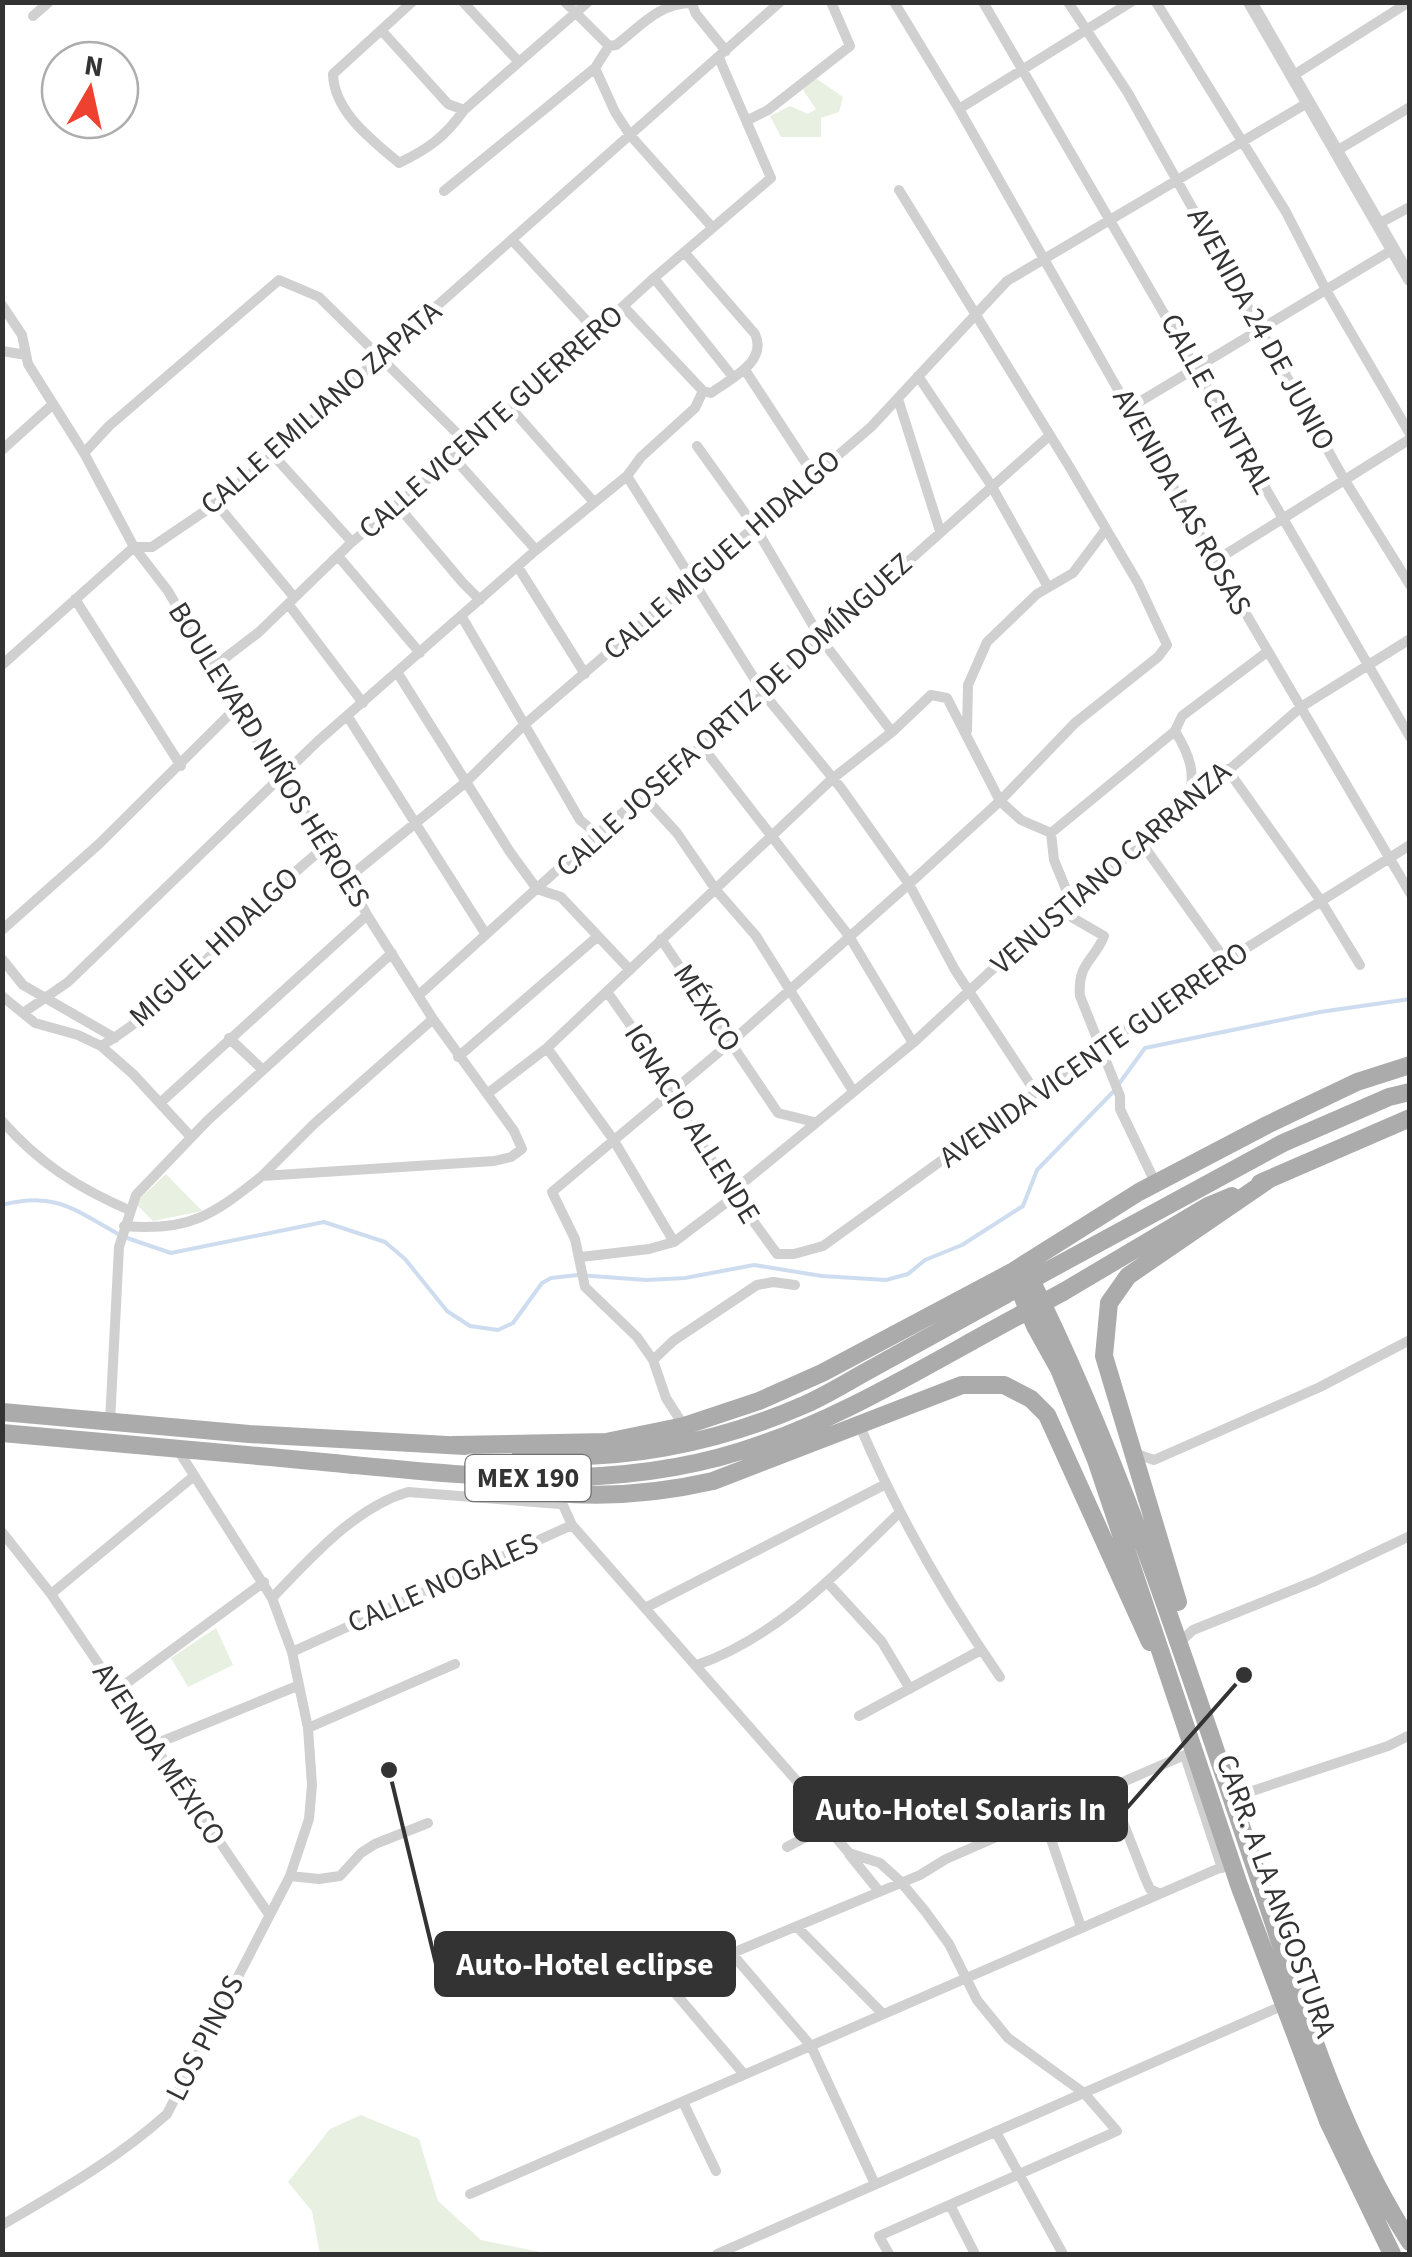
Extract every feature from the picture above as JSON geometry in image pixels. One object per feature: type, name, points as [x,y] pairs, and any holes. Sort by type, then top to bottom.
[{"type":"main road","points":[[454,1445],[606,1442],[684,1426],[793,1387],[1026,1271],[1156,1184],[1267,1125],[1405,1063]]},
{"type":"main road","name":"MEX 190","points":[[2,1412],[454,1445],[556,1457],[600,1456],[689,1442],[808,1404],[1005,1295],[1026,1271],[1283,1143],[1389,1097],[1410,1092]]},
{"type":"main road","name":"MEX 190","points":[[2,1433],[449,1474],[566,1480],[612,1477],[740,1452],[814,1423],[1020,1316],[1208,1206],[1410,1118]]},
{"type":"main road","points":[[1180,1640],[1178,1602],[1104,1356],[1109,1303],[1128,1276],[1268,1180]]},
{"type":"main road","name":"CARR. A LA ANGOSTURA","points":[[1026,1271],[1064,1344],[1180,1640],[1231,1798],[1346,2122],[1388,2208],[1410,2242]]},
{"type":"main road","name":"CARR. A LA ANGOSTURA","points":[[1026,1271],[1035,1326],[1059,1369],[1096,1460],[1171,1681],[1227,1866],[1336,2137],[1392,2254]]},
{"type":"main road","points":[[449,1474],[559,1499],[646,1495],[713,1481],[962,1385],[1004,1384],[1031,1399],[1056,1431],[1124,1589],[1171,1681]]},
{"type":"street","points":[[33,16],[49,2]]},
{"type":"street","points":[[412,2],[333,74],[334,89],[359,128],[399,163],[430,148],[464,110],[588,2]]},
{"type":"street","points":[[462,2],[518,61]]},
{"type":"street","points":[[565,2],[609,46]]},
{"type":"street","points":[[444,192],[595,68],[609,46],[616,45],[658,10],[674,3],[692,3],[722,54],[748,120],[768,110],[850,46],[831,2]]},
{"type":"street","name":"AVENIDA LAS ROSAS","points":[[894,2],[960,109],[1214,561],[1410,892]]},
{"type":"street","name":"CALLE CENTRAL","points":[[984,2],[1410,737]]},
{"type":"street","name":"AVENIDA 24 DE JUNIO","points":[[1068,2],[1128,92],[1344,479],[1410,585]]},
{"type":"street","points":[[960,109],[1131,2]]},
{"type":"street","points":[[1156,2],[1286,212],[1410,436],[1214,561]]},
{"type":"street","points":[[1250,2],[1410,278]]},
{"type":"street","points":[[1294,75],[1409,2]]},
{"type":"street","name":"CALLE EMILIANO ZAPATA","points":[[2,665],[134,547],[152,546],[273,455],[779,3]]},
{"type":"street","points":[[382,31],[448,104],[464,110]]},
{"type":"street","points":[[595,68],[630,135],[712,226]]},
{"type":"street","name":"CALLE MIGUEL HIDALGO","points":[[348,878],[466,782],[524,725],[871,426],[1006,281],[1309,102]]},
{"type":"street","points":[[1338,150],[1410,108]]},
{"type":"street","name":"CALLE VICENTE GUERRERO","points":[[212,668],[292,601],[352,542],[511,408],[712,226],[772,178],[748,120]]},
{"type":"street","points":[[684,1426],[666,1398],[653,1360],[637,1337],[585,1287],[581,1257],[552,1192],[730,1043],[909,884],[1000,802],[1075,724],[1158,657],[1167,644],[1106,528],[898,190]]},
{"type":"street","points":[[1378,224],[1410,207]]},
{"type":"street","points":[[513,241],[596,331]]},
{"type":"street","points":[[1131,408],[1392,250]]},
{"type":"street","points":[[23,1013],[68,982],[280,777],[396,672],[627,476],[707,392],[745,370],[758,353],[756,334],[684,252]]},
{"type":"street","points":[[654,278],[733,376]]},
{"type":"street","points":[[84,453],[109,426],[280,280],[320,296],[468,444]]},
{"type":"street","name":"BOULEVARD NIÑOS HÉROES","points":[[2,305],[22,334],[28,364],[84,453],[134,547],[168,591],[236,708],[348,878],[433,1019],[514,1131],[522,1149],[511,1157],[494,1161],[262,1176]]},
{"type":"street","points":[[624,307],[707,392]]},
{"type":"street","points":[[2,352],[26,355]]},
{"type":"street","points":[[745,370],[813,474]]},
{"type":"street","points":[[918,376],[990,484],[1048,587]]},
{"type":"street","points":[[898,399],[940,531]]},
{"type":"street","points":[[2,450],[52,405]]},
{"type":"street","points":[[511,408],[593,502]]},
{"type":"street","name":"CALLE JOSEFA ORTIZ DE DOMÍNGUEZ","points":[[419,994],[596,834],[764,694],[990,484],[1049,436]]},
{"type":"street","points":[[697,446],[755,526],[820,638],[892,732]]},
{"type":"street","points":[[273,455],[352,542]]},
{"type":"street","points":[[454,457],[536,550]]},
{"type":"street","points":[[627,476],[764,694],[832,778],[909,884],[970,993],[1036,1093]]},
{"type":"street","points":[[215,502],[364,703]]},
{"type":"street","points":[[398,506],[462,584],[480,600]]},
{"type":"street","points":[[967,732],[968,685],[987,642],[1048,587],[1073,572],[1106,528]]},
{"type":"street","points":[[338,556],[420,653]]},
{"type":"street","points":[[518,567],[585,674]]},
{"type":"street","points":[[75,600],[181,766]]},
{"type":"street","points":[[462,616],[580,820],[596,834]]},
{"type":"street","name":"VENUSTIANO CARRANZA","points":[[674,1242],[913,1043],[1065,902],[1143,846],[1301,707],[1410,638]]},
{"type":"street","points":[[1052,833],[1175,731],[1182,716],[1267,652]]},
{"type":"street","points":[[396,672],[537,890],[561,897],[580,913],[630,970]]},
{"type":"street","points":[[662,939],[832,778],[892,732],[931,695],[948,698],[1000,802],[1021,820],[1052,833]]},
{"type":"street","points":[[2,930],[181,766],[236,708]]},
{"type":"street","points":[[348,717],[486,933]]},
{"type":"street","points":[[1175,731],[1189,754],[1194,774],[1188,804]]},
{"type":"street","points":[[701,745],[850,936],[913,1043]]},
{"type":"street","points":[[1226,769],[1321,901],[1360,964]]},
{"type":"street","points":[[1194,774],[1215,782]]},
{"type":"street","points":[[644,797],[677,833],[716,890],[756,936],[853,1091]]},
{"type":"street","points":[[1052,833],[1054,860],[1073,918],[1104,936],[1087,958],[1078,984],[1080,996],[1120,1096],[1120,1110],[1156,1184]]},
{"type":"street","name":"AVENIDA VICENTE GUERRERO","points":[[777,1254],[823,1246],[1226,961],[1410,845]]},
{"type":"street","points":[[1143,846],[1226,961]]},
{"type":"street","name":"MIGUEL HIDALGO","points":[[101,1046],[183,981],[325,847]]},
{"type":"street","points":[[160,1102],[367,914]]},
{"type":"street","points":[[458,1057],[598,937]]},
{"type":"street","name":"MÉXICO","points":[[487,1094],[547,1048],[662,939],[778,1113],[814,1122]]},
{"type":"street","points":[[110,1422],[119,1247],[136,1194],[191,1137],[392,954]]},
{"type":"street","points":[[2,959],[23,984],[114,1038]]},
{"type":"street","name":"IGNACIO ALLENDE","points":[[608,993],[674,1089],[677,1106],[777,1254]]},
{"type":"street","points":[[2,996],[35,1023],[101,1046],[191,1137]]},
{"type":"street","points":[[124,1229],[178,1227],[228,1204],[433,1019]]},
{"type":"street","points":[[229,1038],[263,1070]]},
{"type":"street","points":[[547,1048],[613,1140],[674,1242],[581,1257]]},
{"type":"street","points":[[2,1121],[40,1161],[83,1190],[129,1210]]},
{"type":"street","points":[[653,1360],[673,1341],[757,1286],[773,1282],[795,1285]]},
{"type":"street","points":[[1140,1483],[1143,1470],[1154,1460],[1320,1387],[1410,1340]]},
{"type":"street","points":[[858,1423],[884,1485],[933,1577],[1000,1677]]},
{"type":"street","points":[[1130,1449],[1142,1458],[1154,1460]]},
{"type":"street","name":"LOS PINOS","points":[[2,2225],[134,2144],[167,2114],[290,1876],[309,1818],[312,1785],[308,1728],[292,1652],[264,1582],[178,1450]]},
{"type":"street","points":[[51,1594],[194,1476]]},
{"type":"street","points":[[645,1608],[884,1485]]},
{"type":"street","points":[[272,1598],[324,1545],[386,1498],[408,1492],[559,1499]]},
{"type":"street","name":"CALLE NOGALES","points":[[292,1652],[572,1525],[559,1499]]},
{"type":"street","points":[[697,1664],[738,1648],[827,1582],[899,1513]]},
{"type":"street","points":[[572,1525],[810,1796],[826,1826],[878,1890]]},
{"type":"street","name":"AVENIDA MÉXICO","points":[[2,1532],[51,1594],[268,1913]]},
{"type":"street","points":[[1180,1640],[1193,1630],[1315,1581],[1410,1536]]},
{"type":"street","points":[[116,1691],[264,1582]]},
{"type":"street","points":[[827,1582],[882,1642],[910,1688]]},
{"type":"street","points":[[859,1716],[981,1650]]},
{"type":"street","points":[[308,1728],[455,1664]]},
{"type":"street","points":[[153,1746],[297,1686]]},
{"type":"street","points":[[1231,1798],[1388,1746],[1410,1735]]},
{"type":"street","points":[[744,2073],[665,1982],[797,1928],[1190,1754]]},
{"type":"street","points":[[1110,1789],[1150,1890],[1160,1894]]},
{"type":"street","points":[[1044,1819],[1080,1926]]},
{"type":"street","points":[[290,1876],[340,1876],[375,1844],[428,1822]]},
{"type":"street","points":[[787,1847],[826,1826]]},
{"type":"street","points":[[848,1853],[880,1864],[900,1880],[949,1944],[965,1981],[1008,2038],[1084,2093],[1117,2131],[879,2236],[889,2254]]},
{"type":"street","points":[[470,2194],[882,2012],[965,1981],[1080,1926],[1227,1866]]},
{"type":"street","points":[[797,1928],[882,2012]]},
{"type":"street","points":[[733,1955],[811,2046],[875,2184]]},
{"type":"street","points":[[717,2254],[1284,2005]]},
{"type":"street","points":[[683,2102],[716,2171]]},
{"type":"street","points":[[997,2134],[1063,2254]]},
{"type":"street","points":[[950,2205],[975,2254]]},
{"type":"street","points":[[1388,2208],[1410,2208]]},
{"type":"green space","points":[[814,77],[843,97],[839,112],[821,118],[821,137],[781,137],[770,116],[790,106],[808,114],[816,109],[803,90]]},
{"type":"green space","points":[[166,1174],[202,1211],[153,1221],[135,1203]]},
{"type":"green space","points":[[216,1628],[233,1665],[188,1687],[171,1658]]},
{"type":"green space","points":[[361,2115],[419,2139],[438,2201],[481,2240],[550,2254],[320,2254],[312,2211],[288,2182],[330,2129]]},
{"type":"waterway","points":[[127,1238],[171,1253],[324,1222],[385,1242],[405,1259],[447,1311],[470,1326],[498,1330],[513,1323],[542,1283],[551,1278],[685,1278],[754,1265],[822,1276],[886,1280],[908,1274],[925,1260],[962,1245],[1023,1206],[1037,1170],[1113,1092],[1145,1048],[1320,1012],[1410,999]]},
{"type":"waterway","points":[[2,1205],[36,1200],[64,1205],[118,1234]]},
{"type":"place","name":"Auto-Hotel Solaris In","points":[[1244,1675]]},
{"type":"place","name":"Auto-Hotel eclipse","points":[[389,1770]]}]
